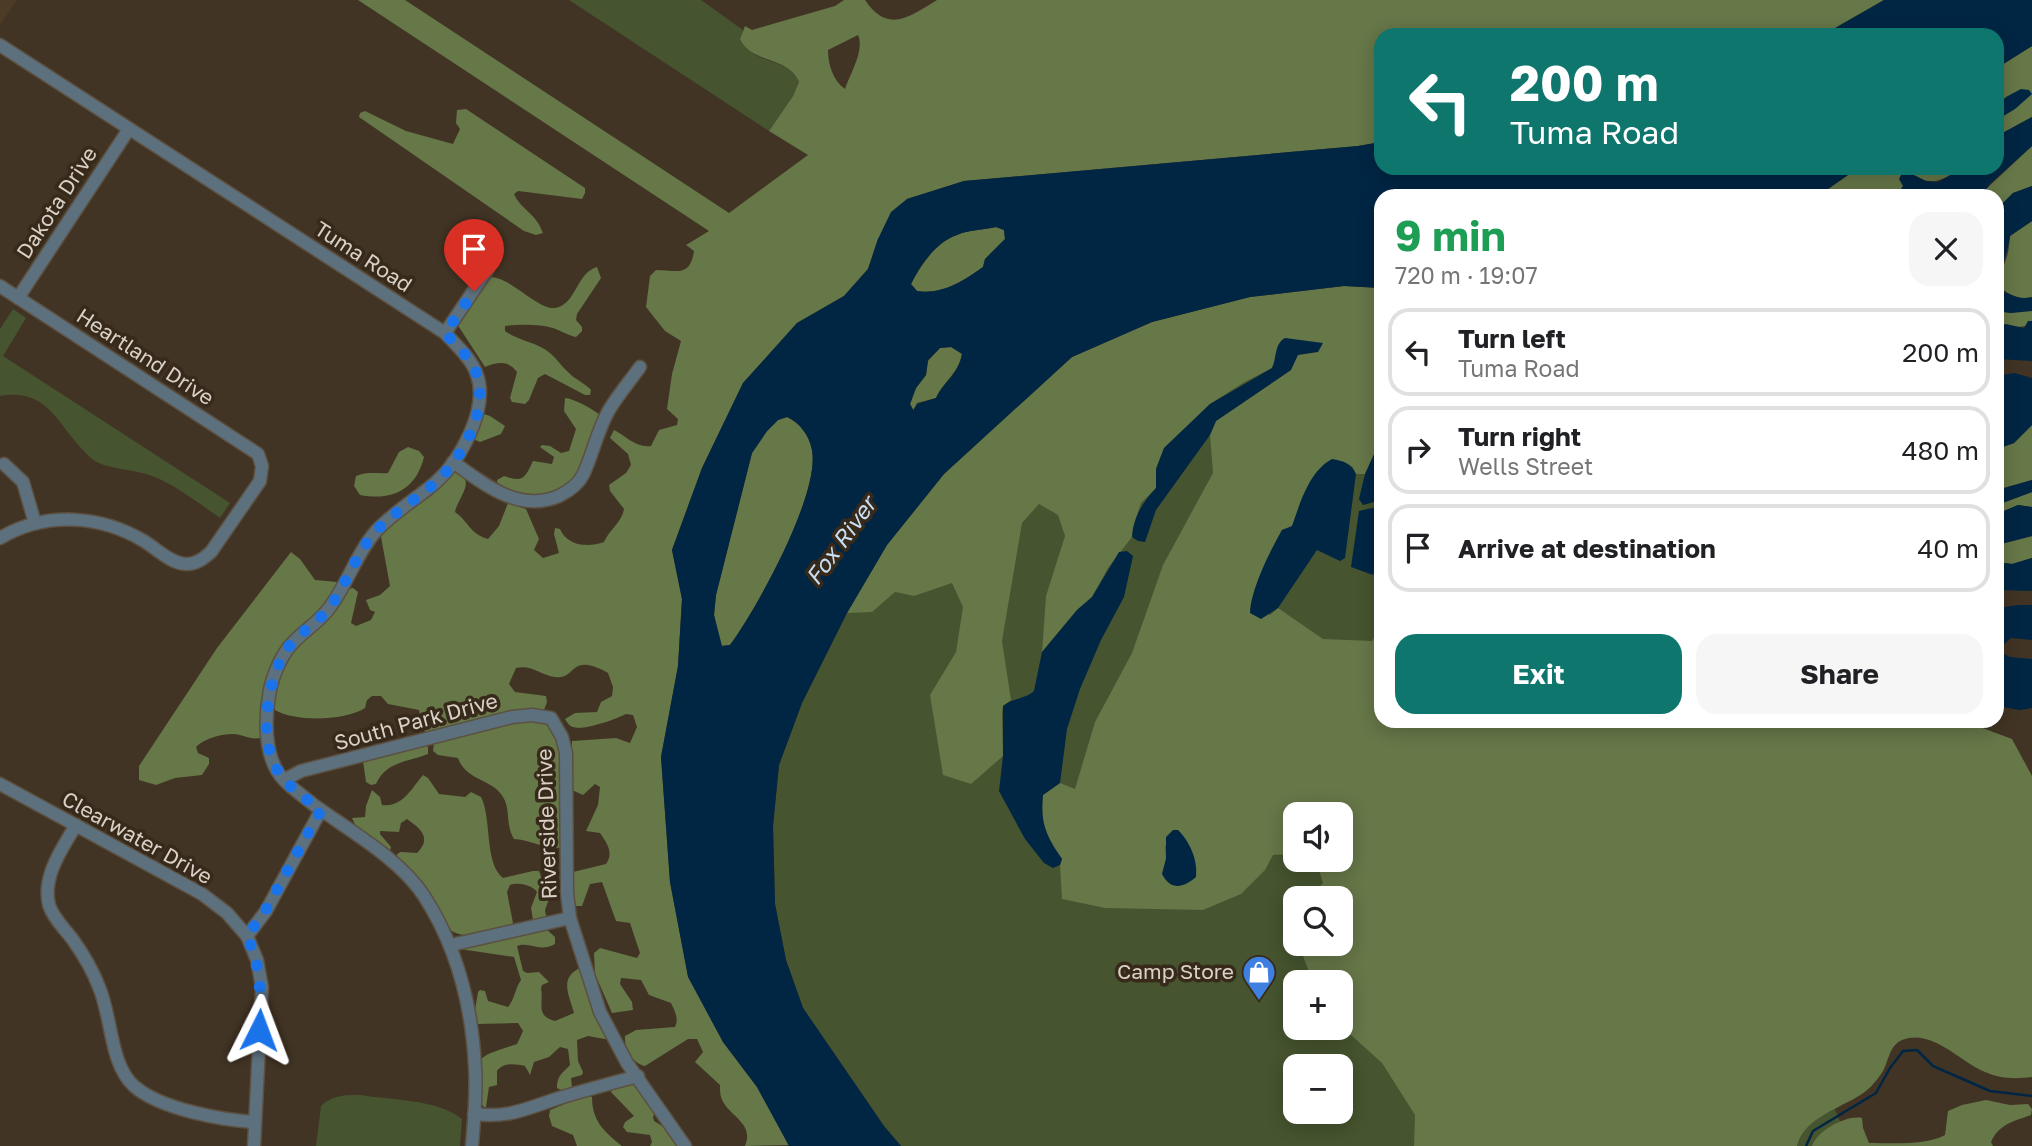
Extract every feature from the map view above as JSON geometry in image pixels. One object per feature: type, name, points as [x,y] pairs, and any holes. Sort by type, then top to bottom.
[{"type":"street","name":"Tuma Road","points":[[0,45],[445,333],[465,354],[477,374],[481,399],[471,433],[453,462],[434,484],[376,531],[332,605],[288,648],[276,670],[269,695],[266,722],[276,769],[285,780],[395,865],[422,893],[451,945],[470,1017],[476,1068],[472,1146]]},
{"type":"street","name":"Dakota Drive","points":[[18,298],[129,129]]},
{"type":"street","points":[[445,333],[488,270]]},
{"type":"street","name":"Heartland Drive","points":[[0,286],[257,454],[262,466],[260,481],[212,551],[201,561],[187,564],[174,561],[120,528],[95,521],[69,519],[35,523]]},
{"type":"street","points":[[453,462],[501,494],[519,500],[541,502],[570,490],[583,474],[609,411],[640,367]]},
{"type":"street","points":[[0,538],[35,523],[23,482],[4,464]]},
{"type":"street","name":"South Park Drive","points":[[285,780],[301,771],[513,717],[541,715],[551,718],[556,725]]},
{"type":"street","name":"Riverside Drive","points":[[556,725],[566,753],[567,892],[570,918],[600,1012],[627,1063],[685,1146]]},
{"type":"street","name":"Clearwater Drive","points":[[0,784],[202,894],[227,913],[247,936]]},
{"type":"street","points":[[254,1146],[262,987],[257,960],[247,936],[265,911],[321,810]]},
{"type":"street","points":[[76,825],[49,877],[49,905],[99,986],[108,1012],[119,1068],[130,1083],[142,1093],[154,1098],[211,1118],[255,1122]]},
{"type":"street","points":[[451,945],[570,918]]},
{"type":"street","points":[[474,1114],[493,1116],[517,1113],[638,1076]]},
{"type":"shaded area","points":[[0,0],[17,0],[0,25]]},
{"type":"green space","points":[[358,0],[405,0],[729,213],[808,155],[769,131],[793,96],[799,82],[787,68],[752,53],[745,47],[740,39],[745,26],[752,30],[835,6],[844,0],[865,0],[882,17],[899,19],[937,0],[1884,0],[1835,28],[1374,28],[1374,143],[964,181],[907,199],[878,239],[868,269],[844,296],[797,323],[743,383],[702,468],[672,550],[682,599],[678,666],[661,757],[670,882],[688,976],[723,1042],[757,1087],[789,1145],[745,1146],[746,1131],[724,1104],[720,1085],[695,1062],[703,1052],[697,1039],[688,1039],[645,1066],[636,1062],[627,1050],[625,1036],[636,1030],[675,1027],[677,1018],[671,1003],[649,995],[641,980],[621,978],[620,984],[632,1002],[633,1010],[612,1013],[595,974],[594,953],[600,948],[637,958],[640,953],[630,923],[616,921],[602,882],[590,884],[582,906],[574,906],[571,885],[573,872],[606,864],[609,852],[600,833],[586,831],[598,805],[600,787],[595,784],[583,795],[572,790],[572,741],[616,738],[630,743],[637,727],[633,715],[626,714],[578,728],[568,724],[565,719],[575,713],[597,712],[601,702],[612,696],[613,687],[608,673],[586,665],[575,668],[562,677],[555,677],[527,667],[516,668],[509,684],[515,692],[546,696],[544,710],[426,733],[419,710],[388,704],[381,696],[372,696],[367,700],[365,708],[333,718],[295,717],[275,710],[274,694],[287,661],[298,644],[348,589],[353,588],[358,592],[351,623],[356,626],[371,620],[375,612],[370,610],[366,600],[380,595],[390,586],[381,537],[384,530],[432,495],[453,472],[461,475],[466,483],[455,512],[482,537],[488,539],[499,526],[508,503],[526,509],[539,539],[534,550],[543,558],[559,553],[555,528],[579,544],[604,542],[624,509],[610,491],[609,485],[626,473],[631,465],[628,454],[610,438],[614,430],[636,443],[651,446],[659,430],[677,425],[678,419],[667,409],[672,374],[681,341],[665,331],[646,307],[650,276],[656,270],[685,269],[692,260],[694,251],[686,245],[709,231]],"holes":[[[858,35],[858,55],[845,89],[837,82],[832,72],[828,50]]]},
{"type":"green space","points":[[569,0],[701,0],[743,30],[740,39],[752,52],[787,67],[799,82],[793,96],[769,131]]},
{"type":"green space","points":[[2032,46],[2032,117],[2004,132],[2004,64]]},
{"type":"green space","points":[[466,109],[585,188],[582,199],[518,191],[514,194],[543,233],[536,235],[524,231],[359,117],[360,113],[365,111],[406,131],[453,144],[460,129],[456,123],[457,110]]},
{"type":"green space","points":[[2032,146],[2032,186],[2013,193],[2004,202],[2004,189],[1986,189]]},
{"type":"green space","points":[[1848,175],[1913,175],[1902,189],[1828,189]]},
{"type":"green space","points":[[1913,175],[1950,175],[1933,181]]},
{"type":"green space","points":[[2032,221],[2032,297],[2021,298],[2004,290],[2004,266],[2010,236]]},
{"type":"green space","points":[[996,227],[1004,230],[1005,239],[976,272],[952,286],[935,291],[917,291],[911,284],[924,262],[949,238],[961,233]]},
{"type":"green space","points":[[597,267],[601,278],[577,314],[576,320],[582,331],[576,337],[542,326],[505,326],[505,331],[510,334],[550,353],[591,390],[590,395],[585,395],[545,374],[538,378],[525,404],[512,402],[510,398],[517,372],[510,365],[503,363],[485,367],[457,324],[489,277],[507,282],[535,301],[552,308],[565,304],[585,275]]},
{"type":"green space","points":[[1344,286],[1374,288],[1374,454],[1365,474],[1356,474],[1352,466],[1303,495],[1292,527],[1282,530],[1251,602],[1270,615],[1278,608],[1323,639],[1372,641],[1374,638],[1374,728],[1983,728],[2012,739],[2032,776],[2032,1077],[2008,1078],[1991,1074],[1935,1042],[1913,1038],[1902,1040],[1894,1046],[1875,1082],[1861,1095],[1813,1122],[1800,1137],[1797,1146],[1414,1146],[1415,1115],[1382,1063],[1353,1037],[1353,970],[1308,970],[1303,956],[1353,956],[1353,886],[1320,886],[1323,883],[1320,872],[1353,872],[1353,802],[1283,802],[1283,855],[1273,855],[1265,870],[1241,894],[1203,910],[1105,908],[1062,899],[1062,859],[1045,829],[1042,814],[1043,795],[1060,783],[1075,789],[1095,722],[1132,653],[1163,565],[1213,473],[1210,435],[1216,421],[1291,370],[1277,347],[1277,358],[1272,368],[1210,404],[1164,448],[1156,469],[1156,488],[1141,503],[1132,537],[1108,568],[1092,597],[1077,610],[1042,652],[1046,596],[1065,536],[1058,515],[1039,504],[1022,523],[1002,641],[1011,700],[1003,706],[1002,713],[1003,756],[971,784],[943,775],[930,695],[956,652],[963,607],[952,583],[914,596],[895,592],[872,612],[847,613],[887,545],[944,474],[1072,357],[1152,322],[1250,297]],"holes":[[[1165,845],[1186,885],[1162,874],[1166,859]]]},
{"type":"green space","points":[[1374,290],[1374,728],[1392,728],[1781,987],[1851,1146],[901,1146],[884,1126],[803,1008],[786,960],[775,904],[773,826],[779,765],[802,703],[847,613],[887,545],[944,474],[1072,357]]},
{"type":"green space","points":[[13,309],[26,318],[3,356],[230,503],[220,518],[161,480],[93,460],[40,402],[16,395],[0,396],[0,329]]},
{"type":"green space","points":[[2032,311],[2032,321],[2026,326],[2004,325],[2004,312]]},
{"type":"green space","points":[[951,347],[962,353],[955,372],[936,398],[917,403],[914,411],[910,404],[916,388],[926,375],[928,361],[940,348]]},
{"type":"green space","points":[[565,398],[585,405],[602,417],[577,479],[569,488],[535,499],[498,486],[497,480],[504,476],[523,478],[533,461],[552,464],[554,457],[540,447],[542,445],[550,446],[561,453],[569,451],[576,429],[564,411]]},
{"type":"green space","points":[[481,413],[505,426],[501,434],[480,442],[473,439]]},
{"type":"green space","points":[[787,417],[803,430],[812,450],[812,470],[806,494],[797,522],[770,579],[730,645],[721,646],[714,615],[716,595],[752,453],[767,431],[778,420]]},
{"type":"green space","points":[[2032,425],[2032,480],[2004,488],[2004,447],[2014,443]]},
{"type":"green space","points":[[408,447],[419,451],[424,457],[409,485],[392,494],[360,495],[354,486],[356,476],[388,473],[399,452]]},
{"type":"green space","points":[[2032,492],[2032,507],[2018,505],[2004,511],[2004,502]]},
{"type":"green space","points":[[2032,536],[2032,558],[2012,564],[2004,563],[2004,543]]},
{"type":"green space","points":[[291,552],[300,559],[315,580],[337,582],[339,587],[326,609],[302,630],[263,698],[260,738],[233,734],[213,737],[196,747],[198,753],[209,758],[209,764],[202,775],[175,778],[156,785],[139,780],[139,766],[217,648]]},
{"type":"green space","points":[[523,718],[549,723],[559,737],[565,797],[562,847],[551,848],[514,839],[507,807],[499,791],[473,776],[458,758],[438,755],[433,751],[434,742]]},
{"type":"green space","points":[[425,745],[428,747],[428,754],[392,767],[380,776],[376,784],[366,782],[363,761]]},
{"type":"green space","points":[[423,775],[439,794],[465,797],[471,792],[481,797],[497,871],[503,878],[539,871],[549,899],[543,919],[533,920],[531,908],[537,892],[528,886],[513,884],[507,892],[513,923],[510,927],[468,935],[453,932],[399,862],[397,854],[417,853],[421,848],[424,838],[420,830],[407,819],[401,823],[399,832],[380,831],[391,847],[390,851],[357,829],[352,818],[365,817],[372,790],[380,797],[382,805],[389,805],[406,796]]},
{"type":"green space","points":[[544,927],[555,937],[555,944],[544,947],[517,946],[523,971],[539,972],[549,982],[541,988],[545,1016],[555,1021],[574,1013],[567,982],[573,972],[580,968],[610,1040],[588,1036],[577,1040],[578,1061],[583,1072],[582,1075],[571,1078],[572,1087],[563,1091],[557,1088],[557,1084],[570,1065],[568,1049],[560,1047],[549,1057],[534,1062],[530,1075],[525,1066],[503,1066],[497,1071],[497,1085],[489,1087],[484,1107],[478,1100],[478,1066],[481,1060],[517,1044],[523,1031],[518,1023],[477,1024],[474,1016],[478,992],[485,991],[488,1001],[508,1007],[521,980],[514,957],[460,949],[461,946]]},
{"type":"green space","points":[[636,1083],[656,1113],[653,1116],[654,1121],[674,1133],[681,1146],[650,1146],[650,1135],[627,1132],[623,1127],[625,1122],[634,1116],[611,1092],[612,1089]]},
{"type":"green space","points":[[360,1095],[413,1101],[452,1112],[462,1119],[460,1146],[316,1146],[321,1106],[339,1096]]},
{"type":"green space","points":[[587,1095],[592,1097],[594,1113],[601,1126],[622,1146],[577,1146],[573,1135],[552,1126],[550,1110]]},
{"type":"green space","points":[[1986,1100],[2010,1105],[2028,1104],[2032,1109],[2031,1115],[2013,1121],[1998,1131],[1991,1142],[1993,1146],[1812,1146],[1826,1129],[1841,1121],[1856,1118],[1862,1118],[1869,1143],[1908,1143],[1937,1139],[1945,1135],[1948,1111]]},
{"type":"water","points":[[1884,0],[2032,0],[2032,46],[2004,64],[2004,28],[1835,28]]},
{"type":"water","points":[[2021,89],[2029,90],[2032,94],[2004,116],[2006,97]]},
{"type":"water","points":[[2032,117],[2032,146],[2004,171],[2004,132]]},
{"type":"water","name":"Fox River","points":[[1374,143],[1374,175],[1848,175],[1828,189],[1374,189],[1374,288],[1344,286],[1250,297],[1152,322],[1072,357],[944,474],[887,545],[847,613],[802,703],[779,765],[773,826],[775,904],[786,960],[803,1008],[884,1126],[901,1146],[789,1146],[757,1087],[723,1042],[688,977],[670,882],[661,757],[678,666],[682,599],[672,550],[702,468],[743,383],[797,323],[844,296],[868,269],[891,212],[907,199],[964,181]],"holes":[[[996,227],[1004,230],[1005,239],[985,259],[983,267],[960,282],[926,292],[917,291],[911,284],[924,262],[949,238],[961,233]],[[951,347],[962,354],[955,372],[936,398],[917,404],[913,410],[910,404],[916,388],[926,375],[928,360],[940,348]],[[787,417],[800,426],[809,439],[812,450],[812,470],[806,494],[797,522],[770,579],[730,645],[722,646],[714,615],[716,595],[752,453],[767,431],[778,420]]]},
{"type":"water","points":[[1901,175],[1914,175],[1926,181],[1938,182],[1950,175],[2000,175],[1986,189],[1901,189],[1903,186],[1899,179]]},
{"type":"water","points":[[2032,186],[2032,221],[2010,236],[2004,261],[2004,202],[2013,193]]},
{"type":"water","points":[[2004,291],[2021,298],[2032,297],[2032,311],[2004,312]]},
{"type":"water","points":[[2028,321],[2032,321],[2032,361],[2004,359],[2004,325],[2024,328]]},
{"type":"water","points":[[1285,338],[1323,343],[1318,352],[1298,355],[1291,370],[1216,421],[1210,435],[1156,510],[1145,542],[1132,537],[1140,510],[1156,488],[1156,469],[1164,448],[1210,404],[1272,368],[1277,347]]},
{"type":"water","points":[[2014,373],[2032,378],[2032,425],[2014,443],[2004,447],[2004,375]]},
{"type":"water","points":[[1374,454],[1374,502],[1363,505],[1359,499],[1365,474]]},
{"type":"water","points":[[1332,459],[1347,463],[1356,474],[1345,558],[1340,561],[1317,550],[1278,608],[1261,619],[1250,613],[1262,570],[1282,530],[1292,526],[1311,480],[1324,464]]},
{"type":"water","points":[[2032,480],[2032,492],[2004,502],[2004,488]]},
{"type":"water","points":[[2018,505],[2032,507],[2032,536],[2004,543],[2004,511]]},
{"type":"water","points":[[1374,508],[1373,575],[1351,567],[1359,511]]},
{"type":"water","points":[[1127,551],[1133,556],[1124,597],[1101,640],[1080,689],[1067,729],[1060,783],[1043,795],[1042,814],[1045,829],[1062,859],[1060,865],[1053,868],[1044,863],[1025,839],[999,791],[1003,756],[1003,706],[1034,691],[1042,652],[1077,610],[1092,597],[1119,552]]},
{"type":"water","points":[[2032,558],[2032,591],[2004,590],[2004,563],[2012,564]]},
{"type":"water","points":[[2032,605],[2032,640],[2011,638],[2004,644],[2004,607]]},
{"type":"water","points":[[2004,654],[2032,659],[2032,708],[2020,710],[2004,707]]},
{"type":"water","points":[[1173,830],[1178,830],[1186,840],[1196,871],[1196,877],[1178,886],[1169,883],[1162,874],[1166,859],[1166,837]]},
{"type":"waterway","points":[[1806,1146],[1813,1131],[1876,1093],[1903,1051],[1917,1050],[1933,1066],[1990,1091],[2032,1096]]},
{"type":"place","name":"Camp Store","points":[[1259,1002]]},
{"type":"route","points":[[259,1030],[262,987],[257,960],[247,936],[265,911],[321,810],[290,786],[276,769],[266,722],[269,695],[276,670],[288,648],[332,605],[376,531],[440,478],[471,433],[481,399],[477,374],[465,354],[445,333],[474,291]]}]
